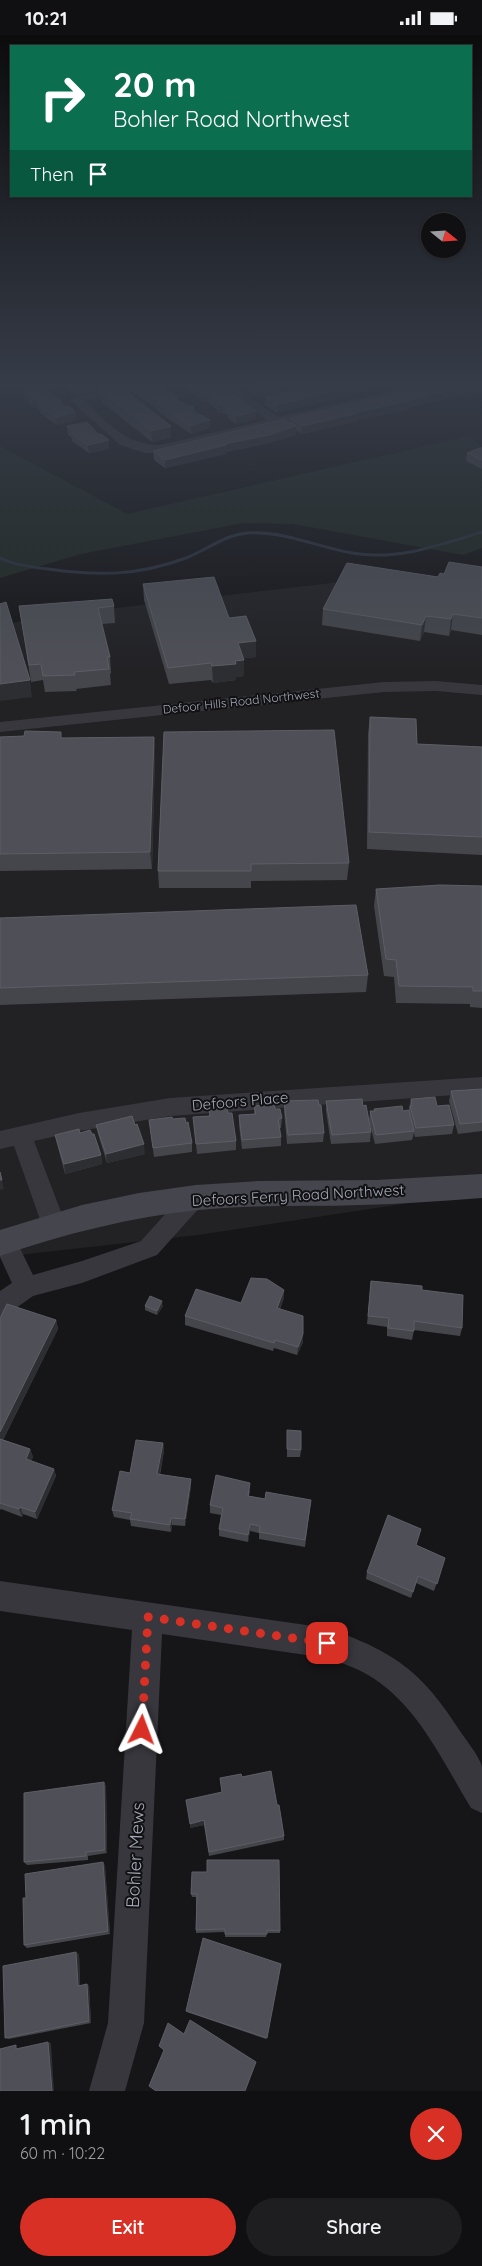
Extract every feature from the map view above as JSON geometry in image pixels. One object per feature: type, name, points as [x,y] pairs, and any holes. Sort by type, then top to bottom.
[{"type":"street","name":"Defoor Hills Road Northwest","points":[[0,727],[375,687],[436,686],[482,690]]},
{"type":"street","name":"Defoors Place","points":[[11,1137],[79,1122],[170,1107],[482,1085]]},
{"type":"street","points":[[11,1137],[54,1225]]},
{"type":"street","name":"Defoors Ferry Road Northwest","points":[[2,1242],[54,1225],[136,1207],[226,1195],[363,1193],[482,1186]]},
{"type":"street","points":[[0,1305],[26,1287],[82,1272],[149,1248],[193,1199]]},
{"type":"street","points":[[2,1242],[26,1287]]},
{"type":"street","points":[[0,1597],[327,1643],[350,1649],[377,1662],[405,1682],[428,1707],[482,1797]]},
{"type":"street","name":"Bohler Mews","points":[[107,2091],[126,2023],[148,1617]]},
{"type":"shaded area","points":[[0,481],[65,481],[127,514],[272,481],[482,481],[482,548],[463,555],[293,524],[243,523],[81,554],[0,578]]},
{"type":"shaded area","points":[[384,577],[482,584],[482,1192],[198,1235],[0,1257],[0,626],[39,617]]},
{"type":"building","points":[[449,562],[482,567],[482,618],[453,614],[451,619],[426,616],[422,625],[323,609],[347,563],[438,577],[440,573],[444,574]]},
{"type":"building","points":[[214,577],[229,618],[246,616],[256,641],[238,643],[244,660],[235,661],[236,664],[212,666],[211,663],[168,668],[143,584]]},
{"type":"building","points":[[112,599],[114,606],[98,608],[110,657],[107,657],[109,669],[74,672],[75,675],[43,676],[41,664],[29,665],[19,606]]},
{"type":"building","points":[[6,602],[30,680],[0,684],[0,604]]},
{"type":"building","points":[[370,717],[416,719],[417,744],[482,747],[482,837],[369,832]]},
{"type":"building","points":[[334,730],[349,863],[251,864],[251,871],[158,871],[164,732]]},
{"type":"building","points":[[25,731],[61,732],[61,738],[154,737],[150,852],[0,854],[0,737],[24,736]]},
{"type":"building","points":[[440,885],[482,886],[482,991],[473,991],[473,987],[399,986],[396,960],[386,959],[376,889]]},
{"type":"building","points":[[356,905],[368,975],[0,988],[0,918]]},
{"type":"building","points":[[482,1089],[482,1122],[460,1124],[451,1091]]},
{"type":"building","points":[[435,1097],[437,1106],[449,1105],[454,1125],[416,1128],[410,1106],[412,1106],[411,1099]]},
{"type":"building","points":[[362,1099],[363,1106],[366,1105],[371,1132],[332,1135],[326,1101]]},
{"type":"building","points":[[318,1100],[319,1105],[321,1105],[324,1133],[288,1135],[284,1101]]},
{"type":"building","points":[[274,1104],[275,1109],[280,1109],[282,1118],[278,1119],[281,1137],[242,1140],[239,1115],[256,1114],[254,1106]]},
{"type":"building","points":[[402,1106],[403,1111],[409,1110],[414,1131],[376,1135],[370,1111]]},
{"type":"building","points":[[227,1107],[228,1113],[232,1113],[236,1141],[196,1144],[193,1117],[210,1116],[209,1109]]},
{"type":"building","points":[[132,1116],[144,1144],[106,1154],[96,1125]]},
{"type":"building","points":[[172,1117],[173,1119],[185,1118],[186,1123],[188,1122],[192,1143],[153,1148],[149,1120]]},
{"type":"building","points":[[79,1129],[80,1133],[90,1130],[94,1134],[101,1155],[64,1164],[55,1135]]},
{"type":"building","points":[[251,1278],[267,1279],[284,1290],[277,1308],[303,1316],[303,1334],[298,1347],[275,1340],[274,1343],[185,1316],[196,1289],[241,1303]]},
{"type":"building","points":[[371,1281],[422,1286],[422,1290],[463,1295],[462,1328],[414,1321],[414,1331],[388,1328],[389,1318],[368,1316]]},
{"type":"building","points":[[150,1296],[162,1301],[157,1311],[145,1306]]},
{"type":"building","points":[[7,1304],[56,1320],[0,1432],[0,1318]]},
{"type":"building","points":[[287,1430],[301,1431],[301,1450],[287,1449]]},
{"type":"building","points":[[0,1439],[30,1449],[26,1459],[54,1469],[35,1512],[0,1503]]},
{"type":"building","points":[[136,1440],[163,1443],[157,1474],[191,1479],[185,1519],[171,1518],[170,1525],[130,1519],[132,1513],[112,1510],[120,1471],[130,1473]]},
{"type":"building","points":[[216,1475],[250,1483],[248,1496],[265,1499],[266,1492],[311,1500],[305,1540],[259,1532],[260,1526],[250,1524],[248,1535],[219,1529],[223,1508],[210,1505]]},
{"type":"building","points":[[388,1515],[421,1529],[416,1545],[445,1558],[437,1584],[418,1576],[413,1592],[367,1572]]},
{"type":"building","points":[[271,1771],[284,1836],[209,1852],[204,1820],[190,1824],[186,1800],[222,1792],[220,1778],[241,1774],[242,1777]]},
{"type":"building","points":[[104,1782],[105,1850],[86,1852],[86,1856],[24,1862],[24,1793]]},
{"type":"building","points":[[207,1860],[279,1860],[280,1931],[267,1930],[267,1934],[225,1934],[225,1929],[196,1930],[197,1894],[191,1894],[192,1872],[207,1872]]},
{"type":"building","points":[[103,1862],[108,1931],[24,1945],[23,1898],[26,1898],[25,1874]]},
{"type":"building","points":[[203,1938],[281,1964],[267,2038],[186,2011]]},
{"type":"building","points":[[76,1952],[78,1986],[87,1984],[89,2021],[5,2038],[3,1966]]},
{"type":"building","points":[[190,2020],[256,2062],[245,2091],[156,2091],[149,2086],[164,2050],[159,2046],[168,2023],[184,2034]]},
{"type":"building","points":[[48,2042],[52,2091],[0,2091],[0,2049],[16,2045],[16,2049]]},
{"type":"waterway","points":[[0,558],[17,564],[42,568],[84,573],[118,573],[168,564],[194,555],[216,543],[240,534],[275,534],[352,553],[385,555],[418,550],[482,532]]},
{"type":"route","points":[[142,1730],[148,1617],[327,1643]]}]
